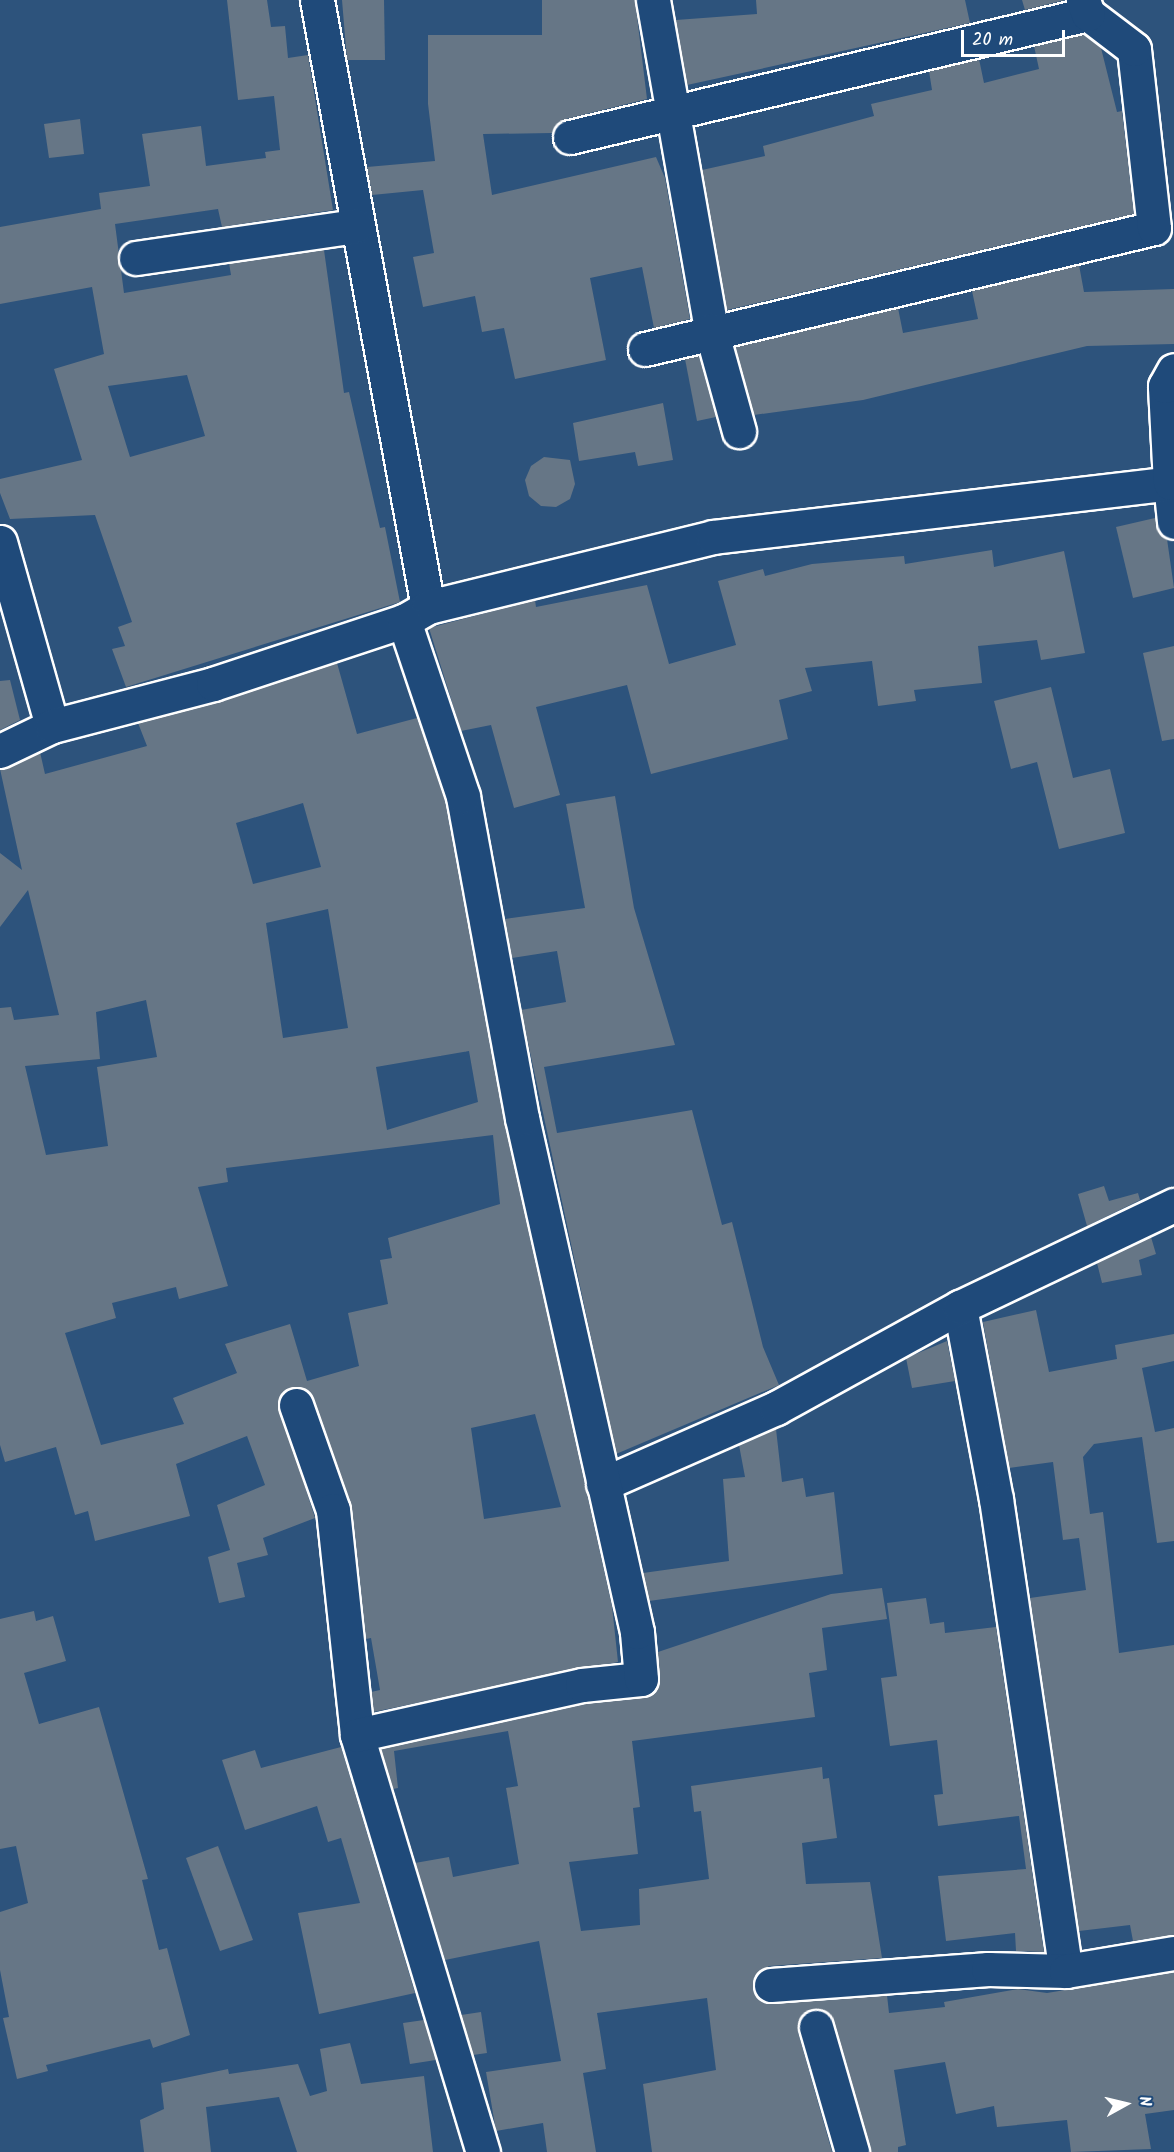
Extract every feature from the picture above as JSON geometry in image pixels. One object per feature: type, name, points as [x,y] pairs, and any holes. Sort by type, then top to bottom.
[{"type":"street","points":[[316,0],[356,226],[416,614],[464,796],[522,1118],[637,1632],[641,1679],[582,1685],[357,1735]]},
{"type":"street","points":[[653,0],[669,110],[711,330],[739,431]]},
{"type":"street","points":[[570,137],[669,110],[1086,7],[1134,49],[1154,228],[711,330],[645,349]]},
{"type":"street","points":[[136,258],[356,226]]},
{"type":"street","points":[[1174,370],[1165,386],[1174,522]]},
{"type":"street","points":[[0,751],[52,726],[213,684],[416,614],[713,537],[1170,483]]},
{"type":"street","points":[[0,542],[52,726]]},
{"type":"street","points":[[603,1484],[776,1408],[960,1307],[1174,1205]]},
{"type":"street","points":[[960,1307],[996,1499],[1065,1971]]},
{"type":"street","points":[[296,1405],[333,1510],[357,1735],[483,2152]]},
{"type":"street","points":[[771,1985],[988,1969],[1065,1971],[1174,1953]]},
{"type":"street","points":[[816,2027],[852,2152]]},
{"type":"building","points":[[227,0],[267,0],[271,27],[285,26],[288,58],[308,55],[333,210],[222,227],[218,209],[115,224],[124,293],[231,275],[229,263],[324,250],[344,393],[349,392],[380,528],[385,527],[400,602],[126,687],[112,649],[125,646],[118,627],[132,622],[95,515],[10,519],[0,493],[0,479],[82,460],[54,369],[104,354],[92,287],[0,304],[0,227],[101,209],[99,193],[150,186],[142,134],[201,126],[206,166],[266,158],[265,152],[280,150],[274,96],[238,100]],"holes":[[[187,375],[205,436],[130,457],[108,386]]]},
{"type":"building","points":[[342,0],[384,0],[385,60],[347,60]]},
{"type":"building","points":[[542,0],[635,0],[647,99],[566,119],[552,133],[483,134],[492,195],[656,157],[665,178],[690,319],[654,328],[642,267],[590,278],[606,360],[515,379],[504,328],[482,332],[475,296],[423,307],[413,257],[434,253],[423,190],[372,195],[367,167],[435,161],[428,104],[428,35],[542,35]]},
{"type":"building","points":[[756,0],[965,0],[970,23],[687,85],[676,20],[757,14]]},
{"type":"building","points":[[1022,0],[1065,0],[1025,10]]},
{"type":"building","points":[[1084,34],[1101,48],[1117,112],[1122,111],[1134,214],[727,310],[702,170],[765,156],[763,146],[874,116],[871,104],[932,90],[929,71],[979,59],[984,83],[1039,69],[1034,46]]},
{"type":"building","points":[[80,119],[84,154],[49,158],[44,124]]},
{"type":"building","points":[[1079,265],[1084,292],[1174,289],[1174,344],[1087,346],[863,400],[754,415],[735,347],[898,308],[903,333],[978,319],[972,291]]},
{"type":"building","points":[[699,356],[716,417],[697,421],[685,359]]},
{"type":"building","points":[[663,403],[673,460],[638,466],[635,452],[579,461],[573,423]]},
{"type":"building","points":[[544,457],[570,460],[575,484],[570,499],[556,507],[541,506],[529,496],[525,480],[531,466]]},
{"type":"building","points":[[1155,518],[1167,539],[1174,588],[1133,598],[1116,527]]},
{"type":"building","points":[[992,550],[994,567],[1064,551],[1085,653],[1041,660],[1037,640],[978,646],[982,683],[914,690],[916,701],[878,706],[872,661],[805,668],[812,691],[779,700],[788,739],[651,774],[627,685],[536,707],[560,795],[514,808],[491,725],[461,731],[429,628],[535,600],[536,607],[647,585],[669,664],[736,645],[718,581],[763,569],[765,576],[812,564],[904,556],[905,564]]},
{"type":"building","points":[[1174,646],[1174,739],[1162,741],[1143,653]]},
{"type":"building","points":[[337,663],[357,734],[417,718],[445,801],[504,1121],[612,1606],[618,1662],[373,1712],[371,1692],[380,1690],[371,1638],[366,1639],[352,1508],[308,1390],[289,1388],[278,1402],[315,1518],[263,1538],[268,1555],[237,1563],[245,1597],[219,1603],[208,1557],[230,1550],[217,1505],[265,1485],[247,1436],[176,1464],[190,1516],[95,1541],[88,1511],[75,1515],[56,1447],[5,1462],[0,1445],[0,1008],[11,1007],[14,1020],[59,1015],[28,890],[0,927],[0,853],[22,870],[0,769],[40,752],[45,774],[147,746],[138,723]],"holes":[[[303,803],[321,867],[253,884],[236,823]],[[328,909],[348,1028],[283,1038],[266,923]],[[146,1000],[157,1057],[97,1067],[108,1146],[46,1155],[25,1066],[100,1059],[96,1012]],[[469,1051],[478,1102],[387,1130],[376,1067]],[[493,1135],[500,1204],[388,1238],[392,1258],[380,1260],[388,1304],[348,1313],[359,1366],[307,1381],[290,1324],[225,1344],[237,1373],[173,1398],[184,1424],[101,1445],[65,1333],[116,1318],[112,1303],[176,1287],[179,1299],[228,1286],[198,1187],[228,1182],[226,1168]],[[535,1414],[561,1507],[484,1519],[471,1428]]]},
{"type":"building","points":[[10,680],[20,720],[0,730],[0,681]]},
{"type":"building","points":[[1051,687],[1073,778],[1110,769],[1125,833],[1059,849],[1037,762],[1011,769],[994,701]]},
{"type":"building","points":[[615,796],[634,908],[675,1045],[544,1067],[557,1133],[692,1110],[722,1225],[732,1222],[763,1347],[779,1385],[616,1454],[521,1010],[566,1002],[557,951],[512,958],[505,919],[585,908],[566,804]]},
{"type":"building","points":[[1104,1186],[1109,1201],[1138,1193],[1140,1200],[1087,1226],[1078,1194]]},
{"type":"building","points":[[1151,1237],[1156,1254],[1139,1260],[1142,1275],[1102,1283],[1097,1263]]},
{"type":"building","points":[[1036,1310],[1049,1372],[1117,1359],[1115,1345],[1174,1334],[1174,1361],[1142,1368],[1155,1432],[1174,1428],[1174,1541],[1157,1543],[1142,1437],[1094,1444],[1083,1457],[1090,1514],[1103,1512],[1119,1653],[1174,1645],[1174,1935],[1133,1941],[1130,1925],[1079,1931],[1030,1598],[1086,1590],[1079,1538],[1063,1540],[1053,1462],[1009,1468],[983,1322]]},
{"type":"building","points":[[947,1341],[955,1381],[912,1388],[906,1358]]},
{"type":"building","points":[[776,1429],[782,1482],[803,1478],[806,1497],[834,1492],[843,1574],[649,1601],[643,1573],[729,1561],[723,1479],[745,1477],[739,1445]]},
{"type":"building","points":[[882,1588],[887,1619],[822,1628],[827,1670],[809,1673],[815,1717],[632,1741],[640,1807],[633,1808],[638,1854],[569,1862],[581,1931],[640,1925],[639,1889],[709,1879],[701,1811],[694,1812],[691,1786],[822,1767],[823,1779],[829,1778],[837,1838],[802,1843],[806,1884],[870,1882],[882,1958],[769,1966],[754,1977],[756,1996],[772,2004],[887,1995],[889,2013],[945,2007],[944,2002],[1018,1989],[1047,1993],[1174,1972],[1174,2110],[1145,2114],[1151,2149],[1071,2152],[1067,2120],[997,2127],[994,2106],[956,2114],[945,2062],[894,2070],[906,2145],[898,2147],[898,2152],[870,2152],[834,2022],[820,2009],[803,2014],[798,2032],[832,2152],[652,2152],[643,2084],[716,2070],[707,1998],[597,2013],[606,2069],[583,2073],[596,2152],[547,2152],[543,2123],[496,2131],[486,2072],[561,2061],[539,1941],[445,1960],[415,1863],[449,1857],[453,1877],[519,1864],[506,1788],[518,1786],[508,1731],[394,1751],[398,1788],[393,1789],[381,1749],[585,1704],[643,1698],[658,1686],[658,1652],[831,1594]]},
{"type":"building","points":[[926,1598],[930,1624],[944,1622],[945,1633],[996,1627],[1044,1952],[1016,1951],[1015,1933],[946,1941],[938,1876],[1026,1869],[1019,1816],[938,1826],[934,1795],[943,1794],[937,1740],[890,1746],[881,1678],[897,1676],[887,1603]]},
{"type":"building","points":[[34,1611],[36,1621],[53,1616],[66,1661],[24,1673],[39,1724],[99,1707],[148,1879],[142,1880],[159,1950],[167,1948],[190,2035],[153,2048],[150,2039],[46,2065],[48,2071],[17,2079],[3,2018],[9,2017],[0,1970],[0,1912],[28,1903],[16,1846],[0,1849],[0,1619]]},
{"type":"building","points":[[341,1747],[415,1993],[319,2014],[298,1913],[360,1903],[341,1838],[328,1842],[317,1806],[245,1830],[222,1760],[255,1750],[261,1768]]},
{"type":"building","points":[[218,1846],[253,1940],[220,1951],[186,1858]]},
{"type":"building","points":[[481,2012],[487,2053],[473,2055],[461,2015]]},
{"type":"building","points":[[424,2020],[436,2060],[410,2064],[403,2023]]},
{"type":"building","points":[[350,2043],[361,2084],[424,2076],[433,2152],[297,2152],[279,2097],[206,2107],[211,2152],[144,2152],[140,2120],[164,2109],[161,2083],[228,2069],[229,2074],[298,2064],[310,2096],[327,2091],[320,2049]]}]
